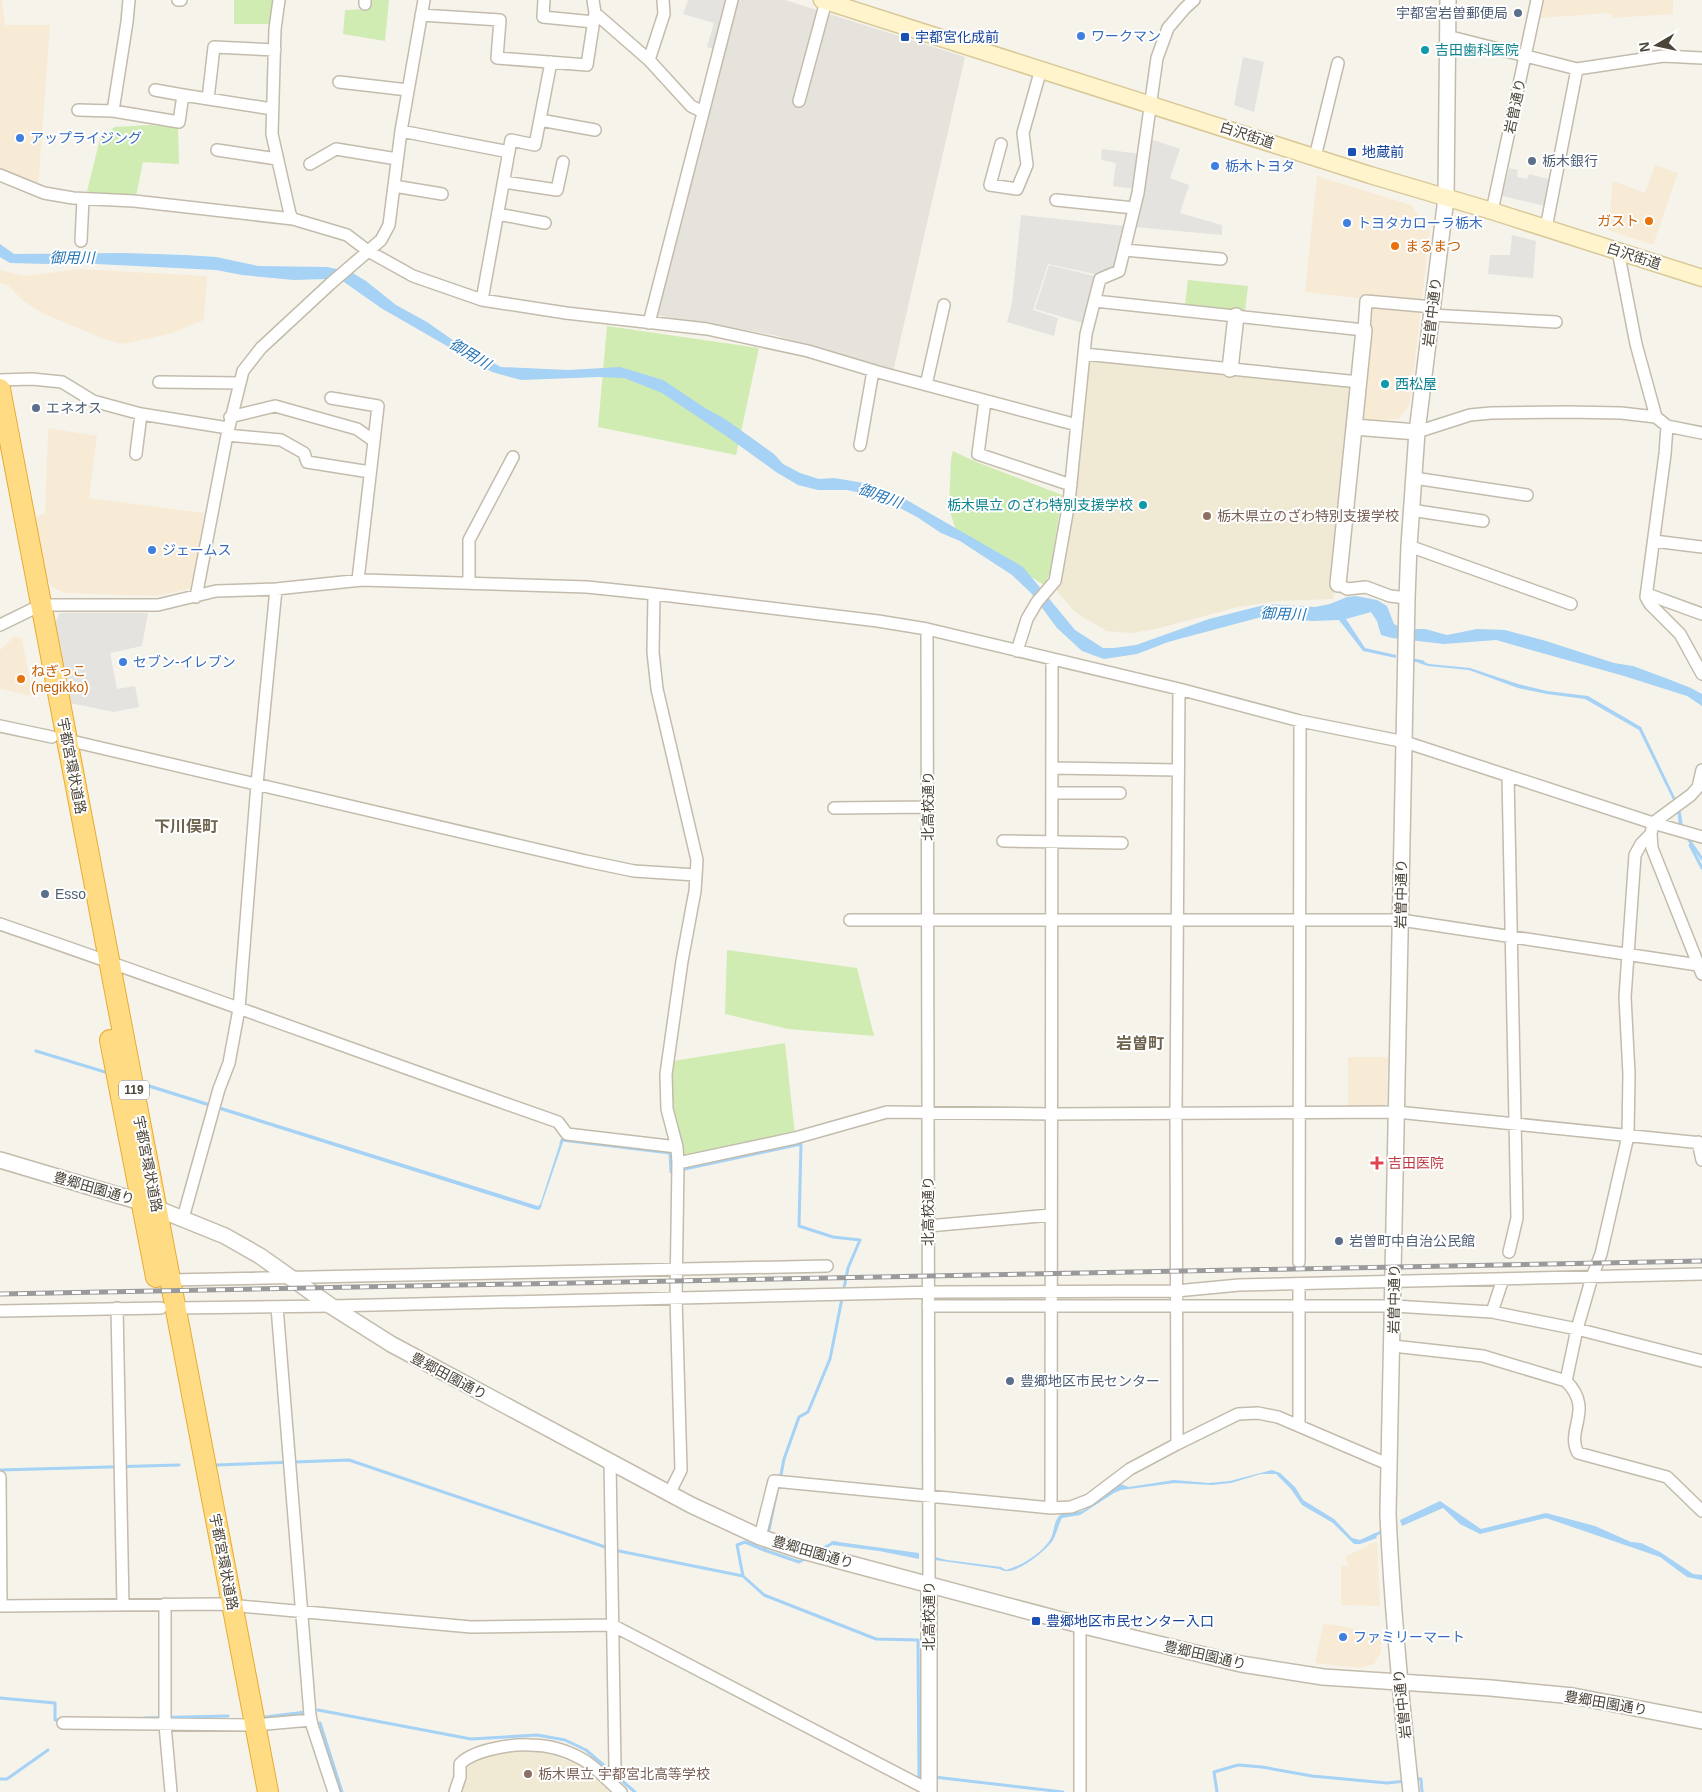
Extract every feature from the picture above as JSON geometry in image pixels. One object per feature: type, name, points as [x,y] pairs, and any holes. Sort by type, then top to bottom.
[{"type":"highway","name":"宇都宮環状道路","points":[[0,389],[35,608],[59,739],[248,1725],[254,1792]]},
{"type":"highway","name":"宇都宮環状道路","points":[[0,460],[35,608]]},
{"type":"highway","name":"宇都宮環状道路","points":[[149,1205],[170,1280],[168,1308]]},
{"type":"highway","name":"宇都宮環状道路","points":[[248,1725],[268,1792]]},
{"type":"main road","name":"白沢街道","points":[[824,1],[1316,158],[1492,211],[1702,278]]},
{"type":"street","points":[[112,111],[129,0]]},
{"type":"street","points":[[279,0],[275,29],[272,134],[290,214],[293,219]]},
{"type":"street","points":[[196,597],[228,426],[243,371],[261,348],[381,240],[389,225],[401,131],[424,0]]},
{"type":"street","points":[[544,0],[543,17],[595,18],[649,60],[691,106],[703,112]]},
{"type":"street","points":[[421,15],[500,20],[497,58],[587,65],[595,18],[593,0]]},
{"type":"street","points":[[649,60],[664,14],[663,0]]},
{"type":"street","points":[[649,323],[732,0]]},
{"type":"street","points":[[1017,651],[1027,619],[1037,602],[1055,581],[1071,486],[1086,334],[1100,279],[1119,271],[1138,193],[1157,58],[1168,28],[1194,0]]},
{"type":"street","name":"岩曽中通り","points":[[1411,1792],[1399,1683],[1389,1538],[1407,598],[1417,432],[1446,198],[1448,0]]},
{"type":"street","name":"岩曽通り","points":[[1492,211],[1537,0]]},
{"type":"street","points":[[799,101],[824,1]]},
{"type":"street","points":[[1447,36],[1577,69],[1663,56],[1702,58]]},
{"type":"street","points":[[208,99],[214,47],[275,50]]},
{"type":"street","points":[[482,300],[511,140],[535,145],[551,62]]},
{"type":"street","points":[[1316,158],[1338,63]]},
{"type":"street","points":[[1002,144],[990,185],[1017,189],[1028,165],[1023,133],[1041,69]]},
{"type":"street","points":[[1546,228],[1577,69]]},
{"type":"street","points":[[339,82],[408,90]]},
{"type":"street","points":[[156,90],[272,109]]},
{"type":"street","points":[[78,110],[112,111],[179,122],[183,95]]},
{"type":"street","points":[[540,120],[595,130]]},
{"type":"street","points":[[401,131],[509,152]]},
{"type":"street","points":[[310,164],[336,149],[397,159]]},
{"type":"street","points":[[217,150],[277,159]]},
{"type":"street","points":[[504,182],[557,190],[563,162]]},
{"type":"street","points":[[0,175],[44,193],[83,199],[134,201],[293,219],[347,235],[368,251],[413,276],[482,300],[566,313],[707,329],[808,351],[873,371],[1077,425]]},
{"type":"street","points":[[394,186],[442,194]]},
{"type":"street","points":[[81,240],[83,199]]},
{"type":"street","points":[[1056,200],[1134,208]]},
{"type":"street","points":[[498,214],[545,223]]},
{"type":"street","points":[[1124,250],[1221,259]]},
{"type":"street","points":[[1618,251],[1636,344],[1656,417]]},
{"type":"street","points":[[1095,301],[1364,330]]},
{"type":"street","points":[[1407,598],[1390,596],[1366,586],[1347,588],[1338,584],[1366,301],[1432,311],[1556,322]]},
{"type":"street","points":[[926,385],[944,304]]},
{"type":"street","points":[[1230,369],[1236,316]]},
{"type":"street","points":[[1084,354],[1359,382]]},
{"type":"street","points":[[860,445],[873,371]]},
{"type":"street","points":[[0,380],[32,379],[62,382],[93,401],[141,414],[228,426],[281,440],[304,453],[307,462],[370,472]]},
{"type":"street","points":[[160,382],[240,383]]},
{"type":"street","points":[[331,398],[378,406],[358,580]]},
{"type":"street","points":[[985,401],[978,454],[1071,486]]},
{"type":"street","points":[[228,426],[275,406],[357,429],[374,441]]},
{"type":"street","points":[[1354,427],[1417,432],[1470,415],[1491,413],[1621,413],[1656,417],[1667,426],[1702,433]]},
{"type":"street","points":[[136,454],[141,414]]},
{"type":"street","points":[[1667,426],[1666,454],[1646,597],[1650,604],[1680,634],[1702,674]]},
{"type":"street","points":[[469,583],[469,540],[513,457]]},
{"type":"street","points":[[1414,478],[1527,495]]},
{"type":"street","points":[[1411,510],[1483,521]]},
{"type":"street","points":[[1654,541],[1702,547]]},
{"type":"street","points":[[1409,546],[1571,604]]},
{"type":"street","points":[[0,625],[35,608],[158,605],[216,591],[276,589],[358,580],[587,587],[878,621],[927,630],[1178,689],[1300,720],[1405,742],[1508,776],[1652,828],[1702,837]]},
{"type":"street","points":[[183,1218],[219,1089],[229,1063],[239,1009],[257,784],[276,589]]},
{"type":"street","points":[[654,594],[653,652],[657,689],[697,860],[666,1074],[666,1110],[678,1163],[676,1297],[681,1470],[669,1494]]},
{"type":"street","points":[[1647,594],[1702,614]]},
{"type":"street","name":"北高校通り","points":[[927,630],[930,1791]]},
{"type":"street","points":[[1050,1508],[1052,659]]},
{"type":"street","points":[[1177,1444],[1176,921],[1178,689]]},
{"type":"street","points":[[1298,1262],[1300,720]]},
{"type":"street","points":[[0,726],[596,863],[634,871],[696,875]]},
{"type":"street","points":[[1052,768],[1178,770]]},
{"type":"street","points":[[1566,1381],[1577,1329],[1592,1277],[1601,1254],[1628,1136],[1629,1074],[1625,997],[1635,855],[1652,828],[1698,787],[1702,770]]},
{"type":"street","points":[[1508,776],[1517,1218],[1509,1252]]},
{"type":"street","points":[[1052,793],[1120,793]]},
{"type":"street","points":[[834,808],[928,807]]},
{"type":"street","points":[[1652,828],[1652,848],[1700,969]]},
{"type":"street","points":[[1003,841],[1122,843]]},
{"type":"street","points":[[850,920],[1401,920],[1628,954],[1700,969]]},
{"type":"street","points":[[0,924],[102,959],[395,1066],[558,1122],[567,1134],[676,1148]]},
{"type":"street","points":[[678,1163],[795,1138],[887,1112],[1052,1114],[1397,1112],[1700,1142],[1702,1160]]},
{"type":"street","name":"豊郷田園通り","points":[[0,1160],[149,1205],[225,1236],[242,1245],[331,1306],[391,1344],[691,1506],[760,1536],[800,1550],[1080,1625],[1241,1664],[1323,1676],[1573,1696],[1702,1721]]},
{"type":"street","points":[[928,1226],[1051,1215]]},
{"type":"street","points":[[170,1280],[827,1266]]},
{"type":"street","points":[[0,1311],[331,1306],[928,1292],[1176,1291],[1299,1284],[1702,1274]]},
{"type":"street","points":[[1492,1312],[1503,1279]]},
{"type":"street","points":[[1298,1426],[1299,1284]]},
{"type":"street","points":[[928,1306],[1394,1306],[1492,1312],[1577,1329],[1702,1361]]},
{"type":"street","points":[[277,1307],[311,1720],[334,1792]]},
{"type":"street","points":[[117,1308],[123,1605]]},
{"type":"street","points":[[1393,1346],[1483,1356],[1566,1381],[1578,1396],[1579,1410],[1574,1446],[1578,1453],[1667,1477],[1702,1511]]},
{"type":"street","points":[[760,1536],[774,1481],[1050,1508],[1071,1506],[1089,1500],[1130,1469],[1238,1414],[1258,1413],[1278,1417],[1390,1465]]},
{"type":"street","points":[[610,1462],[615,1767]]},
{"type":"street","points":[[0,1477],[0,1608],[225,1604],[471,1627],[612,1625],[930,1791]]},
{"type":"street","points":[[166,1604],[165,1725],[171,1792]]},
{"type":"street","points":[[1080,1625],[1080,1792]]},
{"type":"street","points":[[63,1723],[248,1725],[311,1720]]},
{"type":"street","points":[[455,1792],[460,1777],[460,1764],[466,1757],[487,1749],[529,1744],[560,1749],[584,1760],[621,1792]]},
{"type":"shaded area","points":[[0,0],[2,0],[5,25],[50,25],[38,188],[0,173]]},
{"type":"shaded area","points":[[688,0],[728,0],[715,49],[707,47],[714,23],[683,14]]},
{"type":"shaded area","points":[[731,0],[785,0],[965,57],[893,372],[774,335],[650,314]]},
{"type":"shaded area","points":[[1543,0],[1673,0],[1673,14],[1612,18],[1611,13],[1540,18]]},
{"type":"shaded area","points":[[1243,57],[1264,62],[1254,112],[1234,105]]},
{"type":"shaded area","points":[[1150,139],[1180,149],[1170,178],[1189,185],[1180,213],[1222,225],[1222,235],[1134,227]]},
{"type":"shaded area","points":[[1102,149],[1140,154],[1136,189],[1113,186],[1116,163],[1101,160]]},
{"type":"shaded area","points":[[1655,165],[1678,173],[1653,245],[1608,230],[1613,181],[1645,193]]},
{"type":"shaded area","points":[[1509,168],[1518,170],[1517,177],[1527,179],[1529,174],[1552,180],[1545,206],[1502,196]]},
{"type":"shaded area","points":[[1317,176],[1411,205],[1430,231],[1410,402],[1405,412],[1398,419],[1365,421],[1362,416],[1373,300],[1305,292]]},
{"type":"shaded area","points":[[1021,215],[1125,226],[1116,268],[1094,274],[1048,264],[1033,310],[1058,318],[1054,336],[1007,322],[1012,303]]},
{"type":"shaded area","points":[[1512,235],[1536,241],[1533,278],[1488,274],[1490,255],[1510,255]]},
{"type":"shaded area","points":[[1049,265],[1094,276],[1083,323],[1035,309]]},
{"type":"shaded area","points":[[79,269],[207,276],[204,320],[169,334],[123,344],[104,339],[44,314],[23,301],[8,285],[0,283],[0,270],[24,276]]},
{"type":"shaded area","name":"栃木県立のざわ特別支援学校","points":[[1088,360],[1358,384],[1333,599],[1279,601],[1238,607],[1156,629],[1132,633],[1106,631],[1075,612],[1057,591],[1076,493]]},
{"type":"shaded area","points":[[48,428],[97,436],[89,498],[204,513],[192,588],[157,596],[65,593],[53,588],[45,577],[35,516],[45,514]]},
{"type":"shaded area","points":[[60,613],[148,613],[142,646],[110,653],[117,689],[135,686],[139,707],[114,712],[70,703],[55,623]]},
{"type":"shaded area","points":[[15,636],[22,639],[33,696],[0,689],[0,650]]},
{"type":"shaded area","points":[[1348,1057],[1388,1057],[1387,1103],[1384,1107],[1348,1107]]},
{"type":"shaded area","points":[[1377,1541],[1380,1606],[1341,1605],[1341,1565],[1349,1566],[1345,1557]]},
{"type":"shaded area","points":[[1330,1624],[1381,1634],[1381,1653],[1374,1664],[1359,1668],[1315,1663],[1323,1625]]},
{"type":"shaded area","name":"栃木県立 宇都宮北高等学校","points":[[539,1751],[583,1766],[614,1792],[458,1792],[465,1762],[495,1752]]},
{"type":"green space","points":[[234,0],[274,0],[270,24],[234,24]]},
{"type":"green space","points":[[371,0],[389,0],[385,41],[343,34],[345,10],[370,9]]},
{"type":"green space","points":[[150,125],[178,128],[179,164],[143,162],[136,196],[104,196],[87,191],[101,135],[115,127]]},
{"type":"green space","points":[[1188,280],[1248,286],[1245,311],[1185,305]]},
{"type":"green space","points":[[607,326],[759,348],[736,455],[598,427]]},
{"type":"green space","points":[[953,451],[1062,495],[1050,573],[1044,585],[956,530],[949,509]]},
{"type":"green space","points":[[727,950],[857,968],[874,1036],[788,1029],[725,1014]]},
{"type":"green space","points":[[785,1043],[795,1135],[685,1158],[672,1113],[670,1088],[673,1061]]},
{"type":"water","name":"御用川","points":[[0,244],[14,254],[123,253],[185,255],[216,257],[258,266],[327,267],[351,272],[366,281],[396,305],[427,322],[464,348],[501,367],[568,370],[620,367],[663,380],[725,419],[774,454],[783,464],[800,473],[819,479],[834,478],[870,484],[905,499],[1023,567],[1075,630],[1103,648],[1136,645],[1209,619],[1268,604],[1315,607],[1356,596],[1377,600],[1387,606],[1394,624],[1403,629],[1425,629],[1447,635],[1477,629],[1505,630],[1614,663],[1633,666],[1702,694],[1702,706],[1687,696],[1496,640],[1444,644],[1381,635],[1377,621],[1371,612],[1346,619],[1365,648],[1396,655],[1396,658],[1363,651],[1339,620],[1312,621],[1265,616],[1168,642],[1137,654],[1104,659],[1082,651],[1057,628],[1031,593],[1012,575],[960,541],[941,533],[898,507],[861,493],[847,490],[818,490],[798,485],[776,472],[662,393],[624,378],[521,380],[492,372],[381,308],[344,282],[326,279],[294,280],[242,275],[216,270],[77,263],[10,263],[0,257]]},
{"type":"water","points":[[1419,660],[1429,664],[1470,668],[1518,684],[1547,691],[1588,696],[1641,727],[1680,808],[1683,826],[1679,826],[1677,808],[1639,730],[1585,699],[1518,688],[1469,670],[1428,666],[1419,663]]},
{"type":"water","points":[[143,1084],[537,1208],[539,1208],[561,1140],[563,1142],[540,1209],[537,1210],[144,1086]]},
{"type":"water","points":[[1272,1470],[1280,1473],[1295,1487],[1303,1500],[1334,1519],[1352,1538],[1360,1540],[1375,1533],[1377,1538],[1360,1544],[1354,1544],[1333,1523],[1302,1505],[1291,1489],[1276,1474],[1261,1474],[1231,1483],[1212,1485],[1175,1483],[1121,1490],[1080,1515],[1062,1518],[1049,1545],[1036,1557],[1012,1570],[1005,1571],[935,1560],[935,1557],[1001,1567],[1006,1570],[1018,1566],[1036,1555],[1046,1545],[1052,1537],[1057,1518],[1060,1515],[1067,1512],[1082,1511],[1120,1484],[1129,1487],[1174,1480],[1209,1483],[1230,1481]]},
{"type":"water","points":[[1440,1501],[1481,1529],[1546,1513],[1595,1526],[1660,1552],[1693,1574],[1702,1575],[1702,1580],[1687,1577],[1660,1557],[1546,1518],[1480,1534],[1460,1524],[1443,1508],[1402,1526],[1400,1520]]},
{"type":"water","points":[[831,1541],[919,1553],[919,1559],[833,1545]]},
{"type":"waterway","points":[[1409,659],[1423,662]]},
{"type":"waterway","points":[[1687,837],[1702,859]]},
{"type":"waterway","points":[[1690,845],[1702,868]]},
{"type":"waterway","points":[[36,1051],[105,1072]]},
{"type":"waterway","points":[[143,1084],[539,1208],[540,1206]]},
{"type":"waterway","points":[[561,1143],[562,1140],[670,1153],[671,1172],[801,1144],[799,1226],[833,1237],[860,1240],[848,1268],[830,1359],[808,1412],[799,1417],[784,1459],[780,1480]]},
{"type":"waterway","points":[[217,1465],[349,1460],[608,1548]]},
{"type":"waterway","points":[[0,1470],[179,1465]]},
{"type":"waterway","points":[[769,1530],[778,1486]]},
{"type":"waterway","points":[[1373,1536],[1385,1530]]},
{"type":"waterway","points":[[614,1550],[743,1576],[737,1545],[745,1542],[764,1550],[765,1547]]},
{"type":"waterway","points":[[820,1550],[833,1543],[837,1543]]},
{"type":"waterway","points":[[764,1550],[799,1562],[808,1557]]},
{"type":"waterway","points":[[743,1576],[764,1595],[876,1639],[918,1640],[919,1782]]},
{"type":"waterway","points":[[0,1698],[55,1703],[55,1720],[60,1720]]},
{"type":"waterway","points":[[318,1710],[471,1739],[537,1735],[565,1740],[586,1750],[635,1792]]},
{"type":"waterway","points":[[265,1717],[306,1712]]},
{"type":"waterway","points":[[144,1718],[228,1716]]},
{"type":"waterway","points":[[320,1723],[342,1792]]},
{"type":"waterway","points":[[0,1779],[7,1779],[48,1750]]},
{"type":"waterway","points":[[1217,1792],[1214,1772],[1238,1765],[1262,1767],[1312,1776],[1387,1783],[1406,1781]]},
{"type":"waterway","points":[[934,1777],[1063,1792]]},
{"type":"waterway","points":[[1415,1779],[1421,1779],[1422,1792]]},
{"type":"railway","points":[[0,1294],[1702,1261]]},
{"type":"place","name":"宇都宮岩曽郵便局","points":[[1518,13]]},
{"type":"place","name":"ワークマン","points":[[1081,36]]},
{"type":"place","name":"宇都宮化成前","points":[[905,37]]},
{"type":"place","name":"吉田歯科医院","points":[[1425,50]]},
{"type":"place","name":"アップライジング","points":[[20,138]]},
{"type":"place","name":"地蔵前","points":[[1352,152]]},
{"type":"place","name":"栃木銀行","points":[[1532,161]]},
{"type":"place","name":"栃木トヨタ","points":[[1215,166]]},
{"type":"place","name":"ガスト","points":[[1649,221]]},
{"type":"place","name":"トヨタカローラ栃木","points":[[1347,223]]},
{"type":"place","name":"まるまつ","points":[[1395,246]]},
{"type":"place","name":"西松屋","points":[[1385,384]]},
{"type":"place","name":"エネオス","points":[[36,408]]},
{"type":"place","name":"栃木県立 のざわ特別支援学校","points":[[1143,505]]},
{"type":"place","name":"栃木県立のざわ特別支援学校","points":[[1207,516]]},
{"type":"place","name":"ジェームス","points":[[152,550]]},
{"type":"place","name":"セブン-イレブン","points":[[123,662]]},
{"type":"place","name":"ねぎっこ (negikko)","points":[[21,679]]},
{"type":"place","name":"Esso","points":[[45,894]]},
{"type":"place","name":"吉田医院","points":[[1377,1163]]},
{"type":"place","name":"岩曽町中自治公民館","points":[[1339,1241]]},
{"type":"place","name":"豊郷地区市民センター","points":[[1010,1381]]},
{"type":"place","name":"豊郷地区市民センター入口","points":[[1036,1621]]},
{"type":"place","name":"ファミリーマート","points":[[1343,1637]]},
{"type":"place","name":"栃木県立 宇都宮北高等学校","points":[[528,1774]]},
{"type":"district","name":"下川俣町","points":[[186,826]]},
{"type":"district","name":"岩曽町","points":[[1140,1043]]}]
